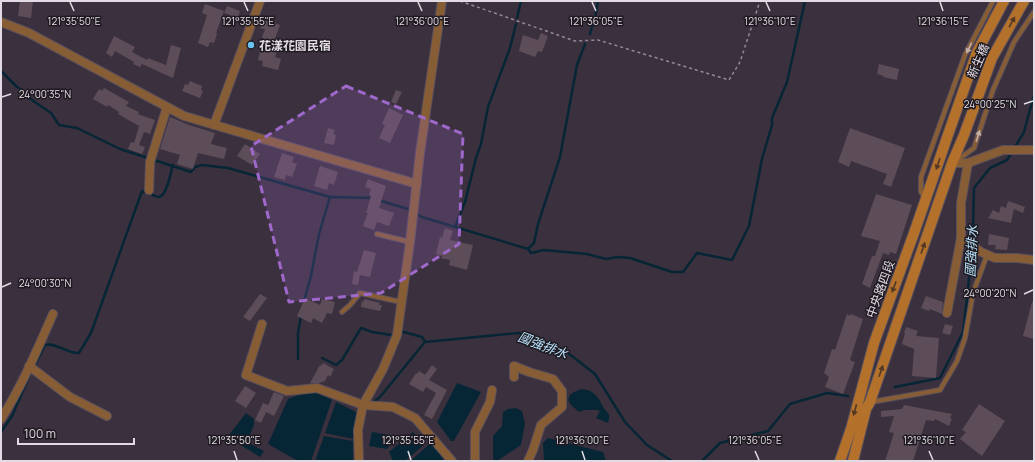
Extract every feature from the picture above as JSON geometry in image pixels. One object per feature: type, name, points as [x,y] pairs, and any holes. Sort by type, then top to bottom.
[{"type":"street","points":[[214,125],[260,1]]},
{"type":"street","points":[[359,461],[358,430],[363,405],[382,369],[397,335],[442,1]]},
{"type":"street","name":"新生橋","points":[[950,127],[977,52],[1004,1]]},
{"type":"street","name":"新生橋","points":[[952,164],[992,58],[1024,1]]},
{"type":"street","points":[[1,22],[28,33],[184,116],[417,184]]},
{"type":"street","points":[[149,190],[150,162],[167,107]]},
{"type":"street","name":"中央路四段","points":[[840,461],[851,429],[874,343],[950,127]]},
{"type":"street","points":[[853,461],[866,409],[870,402],[952,164],[968,163],[1003,150],[1031,150]]},
{"type":"street","points":[[947,313],[961,238],[961,203],[968,163]]},
{"type":"street","points":[[961,238],[984,254],[995,258],[1034,260]]},
{"type":"street","points":[[1,419],[10,405],[53,314]]},
{"type":"street","points":[[262,324],[246,376],[287,391],[317,388],[363,405],[393,407],[414,418],[452,461]]},
{"type":"street","points":[[29,366],[70,397],[106,416]]},
{"type":"street","points":[[514,377],[514,366],[528,372],[553,379],[562,391],[562,408],[540,425],[533,450],[528,461]]},
{"type":"street","points":[[476,461],[475,432],[490,402],[492,390]]},
{"type":"lane","points":[[926,198],[921,192],[921,177],[965,55],[993,1]]},
{"type":"lane","points":[[952,164],[974,148],[993,90],[1014,42],[1034,12]]},
{"type":"lane","points":[[377,234],[410,242]]},
{"type":"lane","points":[[870,402],[940,390],[957,362],[965,338],[973,293],[984,254]]},
{"type":"lane","points":[[342,312],[360,293],[401,302]]},
{"type":"path","points":[[460,1],[575,41],[598,40],[729,80],[740,62],[760,1]]},
{"type":"highlighted area","points":[[346,86],[463,134],[459,244],[381,293],[289,302],[251,146]]},
{"type":"water","points":[[457,383],[481,392],[454,441],[451,441],[437,422]]},
{"type":"water","points":[[582,389],[591,391],[595,394],[609,414],[608,423],[596,418],[600,411],[584,410],[580,412],[571,405],[569,399],[572,393]]},
{"type":"water","points":[[313,390],[332,400],[311,461],[298,461],[268,444],[288,399]]},
{"type":"water","points":[[336,402],[358,413],[353,439],[325,433]]},
{"type":"water","points":[[516,408],[522,411],[525,424],[521,445],[497,461],[493,459],[493,436],[502,426],[503,412],[508,409]]},
{"type":"water","points":[[246,413],[254,419],[254,425],[247,442],[264,451],[260,457],[229,438],[229,435]]},
{"type":"water","points":[[372,432],[395,436],[387,449],[369,446]]},
{"type":"water","points":[[413,432],[424,445],[405,461],[393,461],[389,452]]},
{"type":"water","points":[[324,436],[353,441],[353,461],[315,461]]},
{"type":"water","points":[[548,438],[603,452],[606,461],[544,461],[543,443]]},
{"type":"water","points":[[431,443],[445,458],[442,461],[410,461]]},
{"type":"building","points":[[20,1],[33,1],[31,18],[18,16]]},
{"type":"building","points":[[205,4],[224,11],[214,43],[210,42],[208,47],[198,43],[207,15],[202,13]]},
{"type":"building","points":[[227,6],[240,11],[238,18],[224,13]]},
{"type":"building","points":[[264,19],[280,25],[271,49],[277,51],[275,57],[281,59],[278,70],[262,66],[263,61],[258,60],[265,29],[260,28]]},
{"type":"building","points":[[541,33],[548,36],[542,52],[538,51],[535,57],[519,51],[523,35],[538,40]]},
{"type":"building","points":[[114,36],[135,47],[132,52],[147,60],[148,58],[166,65],[171,45],[181,48],[173,78],[142,64],[140,67],[133,64],[134,62],[115,51],[112,57],[106,53]]},
{"type":"building","points":[[879,64],[899,69],[897,80],[877,74]]},
{"type":"building","points":[[190,81],[202,86],[201,90],[203,91],[200,98],[182,91],[185,84],[188,85]]},
{"type":"building","points":[[104,88],[129,102],[126,106],[139,112],[138,114],[155,120],[150,134],[144,132],[139,145],[145,147],[142,154],[128,149],[131,142],[134,143],[139,126],[118,114],[119,112],[108,105],[107,107],[93,99],[99,89],[102,91]]},
{"type":"building","points":[[396,90],[402,92],[396,104],[391,102]]},
{"type":"building","points":[[389,108],[403,115],[390,143],[379,138],[385,125],[382,124]]},
{"type":"building","points":[[170,117],[215,133],[211,144],[227,148],[224,159],[198,153],[193,169],[177,164],[180,155],[160,149]]},
{"type":"building","points":[[328,128],[335,130],[333,134],[336,135],[334,145],[324,143]]},
{"type":"building","points":[[850,128],[905,148],[891,187],[883,184],[887,174],[851,161],[849,167],[838,162]]},
{"type":"building","points":[[245,144],[260,154],[252,165],[237,156]]},
{"type":"building","points":[[282,153],[294,157],[292,162],[297,164],[292,177],[286,175],[285,180],[274,177]]},
{"type":"building","points":[[320,166],[338,172],[334,185],[329,183],[327,190],[314,186]]},
{"type":"building","points":[[368,179],[386,186],[379,208],[394,213],[389,226],[377,222],[374,230],[363,226],[368,213],[366,213],[371,196],[369,195],[371,189],[365,187]]},
{"type":"building","points":[[876,194],[912,205],[896,254],[890,252],[889,255],[883,253],[870,288],[862,284],[872,256],[875,256],[880,241],[861,236]]},
{"type":"building","points":[[1008,201],[1025,207],[1023,213],[1014,209],[1011,223],[988,218],[993,210],[999,213],[1001,206],[1006,208]]},
{"type":"building","points":[[445,228],[453,231],[450,240],[473,245],[467,270],[449,265],[450,260],[441,258],[442,256],[436,254],[440,237],[442,238]]},
{"type":"building","points":[[989,234],[1009,238],[1007,250],[995,249],[996,245],[988,245]]},
{"type":"building","points":[[364,250],[376,253],[370,277],[360,275],[358,285],[352,284],[354,271],[357,272]]},
{"type":"building","points":[[260,294],[267,298],[250,321],[243,317]]},
{"type":"building","points":[[926,296],[943,302],[942,314],[930,309],[929,311],[921,308]]},
{"type":"building","points":[[305,298],[320,305],[322,299],[335,302],[332,314],[327,313],[322,323],[313,318],[311,323],[297,316]]},
{"type":"building","points":[[364,299],[380,303],[379,305],[382,305],[380,311],[361,307]]},
{"type":"building","points":[[1032,302],[1034,302],[1034,339],[1023,336]]},
{"type":"building","points":[[847,314],[863,319],[850,360],[855,362],[843,394],[825,387],[829,377],[824,373],[832,349],[835,350]]},
{"type":"building","points":[[945,324],[953,326],[950,335],[942,333]]},
{"type":"building","points":[[906,327],[918,331],[916,336],[939,338],[936,378],[912,376],[914,349],[902,344]]},
{"type":"building","points":[[323,363],[334,369],[330,377],[328,375],[325,381],[319,383],[310,383],[320,365],[321,366]]},
{"type":"building","points":[[432,365],[437,369],[429,380],[447,390],[432,419],[424,415],[436,393],[426,387],[423,392],[409,384],[416,373],[417,374],[419,371],[425,375]]},
{"type":"building","points":[[245,386],[256,393],[246,408],[235,401]]},
{"type":"building","points":[[274,392],[284,396],[274,416],[266,412],[261,423],[255,420],[263,403],[268,405]]},
{"type":"building","points":[[979,404],[1005,421],[982,456],[960,439],[966,432],[962,430]]},
{"type":"building","points":[[904,405],[952,414],[950,418],[952,419],[949,426],[935,419],[934,421],[926,420],[913,461],[885,461],[894,433],[889,432],[894,416],[881,417],[881,411],[902,409]]},
{"type":"waterway","points":[[517,18],[521,1]]},
{"type":"waterway","points":[[590,34],[598,1]]},
{"type":"waterway","points":[[418,215],[528,249],[531,253],[544,250],[587,254],[606,259],[618,257],[630,258],[672,272],[683,272],[697,253],[732,260],[749,226],[762,159],[772,125],[772,118],[787,82],[805,1]]},
{"type":"waterway","points":[[455,227],[465,202],[481,144],[488,107],[510,48],[516,24]]},
{"type":"waterway","points":[[528,249],[534,243],[538,224],[560,157],[577,65],[585,44]]},
{"type":"waterway","points":[[1,71],[29,98],[51,113],[59,125],[77,128],[120,149],[191,172],[195,167],[202,165],[228,168],[330,197]]},
{"type":"waterway","name":"國強排水","points":[[895,387],[940,378],[963,332],[973,229],[974,188],[990,168],[1007,160],[1024,132],[1034,95]]},
{"type":"waterway","points":[[153,195],[159,197],[162,196],[168,183],[173,165]]},
{"type":"waterway","points":[[36,363],[45,345],[53,345],[70,352],[79,353],[91,333],[142,191],[144,192]]},
{"type":"waterway","points":[[304,301],[311,276],[319,234],[330,197],[373,198]]},
{"type":"waterway","points":[[378,200],[408,209]]},
{"type":"waterway","points":[[298,359],[298,333],[301,316]]},
{"type":"waterway","points":[[322,358],[336,365],[342,360],[361,328],[372,332],[391,335]]},
{"type":"waterway","points":[[401,332],[422,337],[425,342]]},
{"type":"waterway","name":"國強排水","points":[[371,404],[380,397],[425,342],[519,333],[564,350],[595,374],[625,422],[647,445],[672,461]]},
{"type":"waterway","points":[[1,432],[12,416],[29,377]]},
{"type":"waterway","name":"國強排水","points":[[702,461],[720,443],[768,431],[790,404],[827,393],[848,396]]},
{"type":"place","name":"花漾花園民宿","points":[[251,45]]}]
